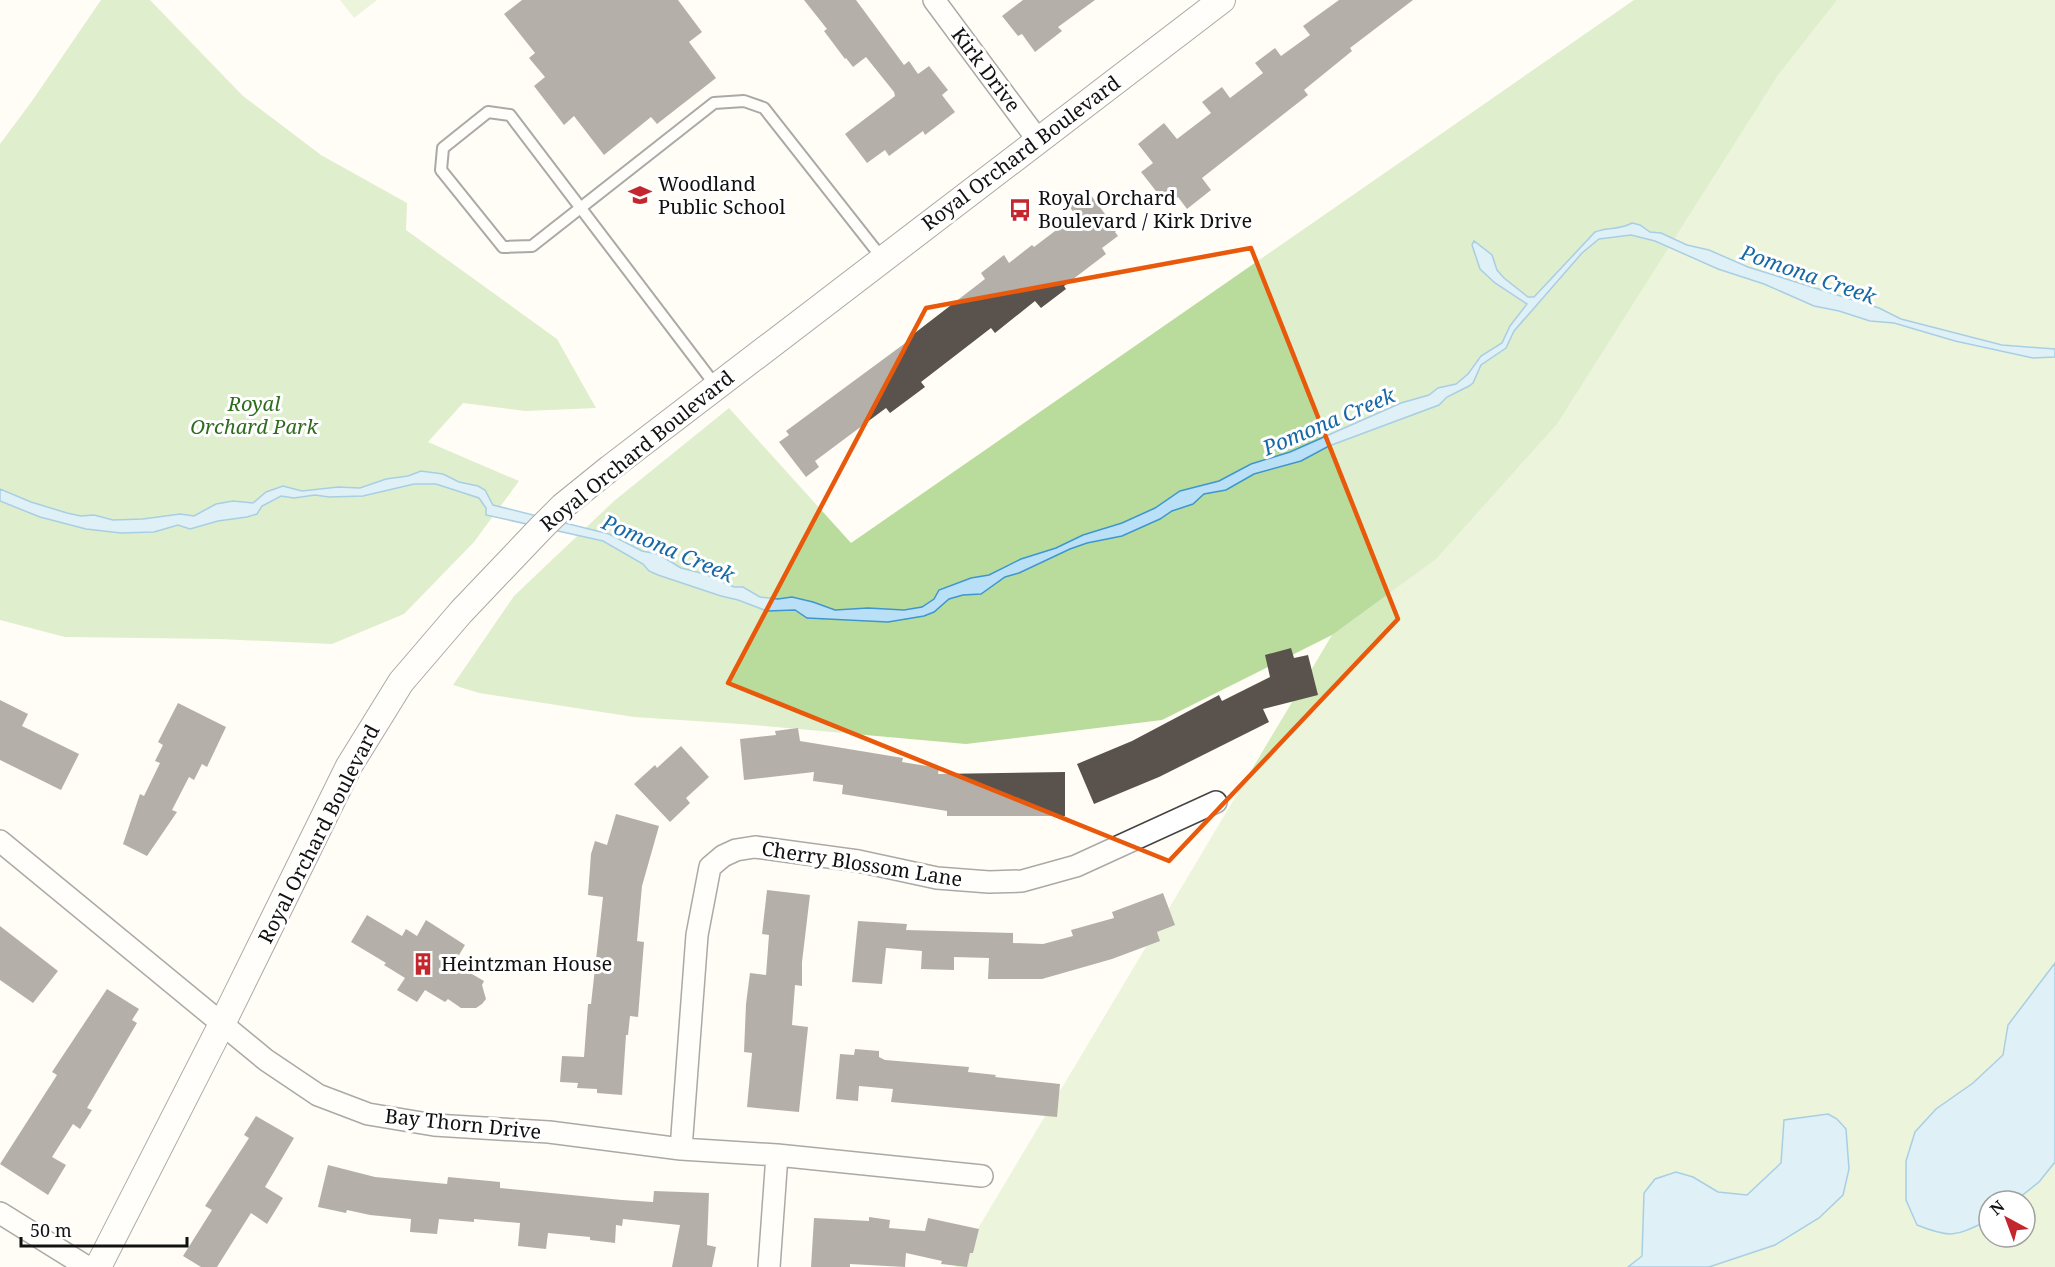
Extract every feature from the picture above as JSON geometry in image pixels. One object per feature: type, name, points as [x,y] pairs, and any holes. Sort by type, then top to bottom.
[{"type":"street","name":"Kirk Drive","points":[[934,0],[1038,140]]},
{"type":"street","name":"Royal Orchard Boulevard","points":[[98,1267],[223,1022],[349,766],[401,682],[461,612],[563,506],[882,258],[1222,0]]},
{"type":"street","name":"Cherry Blossom Lane","points":[[681,1149],[697,934],[710,867],[723,856],[736,850],[755,847],[858,861],[937,878],[989,882],[1022,881],[1076,866],[1216,802]]},
{"type":"street","name":"Bay Thorn Drive","points":[[0,840],[223,1022],[266,1060],[318,1095],[368,1114],[434,1125],[549,1132],[681,1149],[777,1155],[982,1176]]},
{"type":"street","points":[[769,1267],[777,1155]]},
{"type":"street","points":[[0,1213],[87,1267]]},
{"type":"lane","points":[[716,386],[580,209],[510,115],[488,112],[443,148],[441,170],[503,247],[532,246],[580,209],[714,103],[744,101],[765,108],[882,258]]},
{"type":"highlighted area","points":[[1251,248],[1398,619],[1169,861],[728,683],[926,308]]},
{"type":"green space","name":"Royal Orchard Park","points":[[101,0],[150,0],[243,96],[321,155],[407,203],[406,230],[557,339],[596,408],[525,411],[463,403],[428,442],[519,481],[474,542],[404,614],[332,644],[219,639],[65,637],[0,620],[0,144]]},
{"type":"green space","points":[[340,0],[377,0],[354,18]]},
{"type":"green space","points":[[1634,0],[1837,0],[1778,75],[1557,424],[1436,559],[1332,635],[1162,720],[966,744],[634,717],[479,693],[453,685],[514,596],[614,501],[729,408],[851,543]]},
{"type":"green space","points":[[1763,0],[2055,0],[2055,1267],[955,1267],[1332,635]]},
{"type":"water","points":[[1632,223],[1687,245],[1709,250],[1748,267],[1879,308],[1901,319],[2002,345],[2055,349],[2055,357],[2033,358],[1955,341],[1894,323],[1870,321],[1814,306],[1764,284],[1718,269],[1655,241],[1631,235],[1599,239],[1582,253],[1514,331],[1506,348],[1481,365],[1473,383],[1447,397],[1439,405],[1329,446],[1301,461],[1254,474],[1226,490],[1204,494],[1193,504],[1172,511],[1122,536],[1070,549],[1019,573],[1005,577],[981,594],[949,599],[934,612],[924,616],[888,622],[807,618],[795,610],[767,611],[658,575],[603,541],[486,515],[486,508],[479,498],[436,484],[414,484],[363,496],[315,495],[294,498],[281,496],[262,506],[257,514],[247,517],[218,521],[190,529],[178,525],[154,532],[121,533],[86,529],[40,517],[0,501],[0,489],[31,502],[81,516],[94,515],[113,520],[180,514],[194,516],[216,504],[233,501],[253,503],[266,492],[283,486],[302,491],[338,487],[360,488],[421,471],[443,474],[459,482],[478,486],[485,490],[493,505],[609,534],[642,551],[658,554],[681,568],[705,574],[734,587],[743,587],[760,597],[778,599],[792,597],[835,610],[868,608],[904,610],[922,607],[934,599],[939,590],[971,578],[989,575],[1021,559],[1122,523],[1155,508],[1180,491],[1219,481],[1251,464],[1290,452],[1401,403],[1429,395],[1438,388],[1456,384],[1468,374],[1481,356],[1502,343],[1510,326],[1527,304],[1495,283],[1480,269],[1472,245],[1474,241],[1492,255],[1497,270],[1504,278],[1528,297],[1534,297],[1595,232]]},
{"type":"water","points":[[2055,963],[2055,1162],[2030,1189],[1977,1189],[1977,1225],[1954,1234],[1946,1234],[1917,1225],[1906,1200],[1906,1161],[1915,1132],[1936,1109],[1973,1083],[2003,1055],[2008,1025]]},
{"type":"water","points":[[1828,1114],[1837,1119],[1846,1129],[1849,1169],[1843,1195],[1819,1218],[1775,1245],[1709,1267],[1628,1267],[1642,1256],[1644,1193],[1655,1179],[1676,1172],[1693,1177],[1718,1192],[1747,1195],[1781,1163],[1784,1120]]},
{"type":"building","points":[[522,0],[678,0],[702,32],[689,42],[716,78],[657,124],[651,117],[604,155],[574,116],[564,125],[534,86],[545,77],[529,58],[535,53],[504,14]]},
{"type":"building","points":[[804,0],[856,0],[904,65],[909,61],[918,74],[929,66],[948,90],[942,95],[955,112],[925,135],[923,131],[889,156],[885,150],[867,163],[845,134],[895,96],[894,92],[866,57],[853,67],[845,59],[824,31],[827,29]]},
{"type":"building","points":[[1023,0],[1095,0],[1058,27],[1062,31],[1035,52],[1022,34],[1018,36],[1002,16]]},
{"type":"building","points":[[1339,0],[1413,0],[1350,48],[1352,51],[1304,90],[1308,95],[1202,178],[1211,190],[1187,209],[1178,197],[1167,205],[1141,172],[1153,163],[1138,144],[1164,123],[1177,139],[1211,113],[1202,102],[1222,87],[1230,98],[1263,73],[1255,63],[1275,48],[1281,56],[1310,35],[1303,26]]},
{"type":"building","points":[[1087,190],[1117,230],[1115,232],[1118,236],[1102,248],[1106,254],[1064,286],[1066,289],[1041,308],[1035,301],[995,333],[991,328],[921,382],[925,387],[890,413],[886,408],[815,461],[819,467],[806,477],[779,442],[789,435],[786,431],[908,341],[907,339],[985,279],[981,273],[1004,255],[1009,263],[1076,215],[1067,204]]},
{"type":"building","points":[[1291,648],[1294,658],[1308,655],[1318,695],[1263,709],[1269,722],[1159,777],[1094,804],[1077,764],[1132,741],[1219,695],[1222,701],[1270,677],[1265,655]]},
{"type":"building","points":[[0,700],[28,714],[22,726],[79,754],[61,790],[0,760]]},
{"type":"building","points":[[178,703],[226,727],[207,767],[202,764],[194,780],[189,777],[172,810],[177,812],[147,856],[123,844],[140,794],[144,796],[160,763],[155,761],[163,745],[158,742]]},
{"type":"building","points":[[798,728],[800,741],[903,758],[902,762],[939,768],[938,774],[1065,772],[1065,816],[947,816],[947,811],[842,794],[843,785],[813,781],[814,772],[744,780],[740,739],[776,735],[775,731]]},
{"type":"building","points":[[681,746],[709,777],[686,798],[690,803],[670,822],[634,784],[655,765],[657,768]]},
{"type":"building","points":[[616,814],[659,826],[642,886],[637,941],[644,942],[638,1017],[630,1016],[628,1035],[626,1035],[622,1095],[597,1093],[597,1089],[577,1088],[578,1083],[560,1082],[562,1056],[584,1057],[588,1004],[591,1004],[603,897],[588,895],[591,854],[595,841],[607,845]]},
{"type":"building","points":[[767,890],[810,895],[802,962],[802,986],[795,985],[792,1025],[808,1027],[799,1112],[747,1107],[752,1053],[744,1052],[746,1004],[750,973],[766,975],[769,935],[762,934]]},
{"type":"building","points":[[1163,893],[1175,925],[1157,932],[1160,941],[1112,959],[1042,979],[988,979],[989,958],[954,957],[954,970],[921,969],[922,951],[886,948],[882,984],[852,982],[858,921],[907,924],[906,930],[1013,933],[1013,943],[1043,944],[1073,936],[1071,930],[1114,918],[1112,912]]},
{"type":"building","name":"Heintzman House","points":[[367,915],[402,936],[406,929],[417,936],[426,920],[465,945],[456,960],[467,967],[465,970],[484,981],[482,985],[486,999],[476,1008],[461,1008],[448,999],[445,1002],[425,990],[417,1002],[397,990],[405,978],[384,965],[386,963],[351,942]]},
{"type":"building","points":[[0,926],[58,971],[33,1003],[0,980]]},
{"type":"building","points":[[107,989],[139,1009],[132,1020],[137,1023],[87,1108],[92,1110],[80,1129],[73,1124],[52,1157],[66,1165],[48,1195],[0,1164],[57,1075],[52,1072]]},
{"type":"building","points":[[855,1049],[879,1051],[879,1057],[885,1060],[969,1067],[968,1072],[1060,1084],[1057,1117],[891,1102],[893,1089],[859,1086],[858,1101],[836,1099],[840,1054],[854,1055]]},
{"type":"building","points":[[256,1116],[294,1138],[265,1187],[283,1198],[267,1224],[251,1213],[217,1267],[201,1267],[183,1256],[212,1210],[205,1206],[249,1138],[244,1135]]},
{"type":"building","points":[[328,1165],[375,1177],[447,1184],[448,1177],[500,1182],[500,1188],[622,1200],[653,1202],[654,1191],[709,1193],[707,1245],[716,1247],[712,1267],[672,1267],[680,1225],[623,1219],[622,1226],[616,1225],[615,1243],[590,1240],[590,1237],[548,1233],[546,1249],[518,1246],[520,1223],[439,1219],[437,1234],[410,1232],[411,1219],[347,1210],[346,1213],[318,1207]]},
{"type":"building","points":[[869,1217],[890,1220],[889,1228],[925,1231],[928,1218],[979,1229],[967,1267],[941,1264],[942,1261],[906,1253],[905,1267],[850,1264],[850,1267],[811,1267],[814,1218],[869,1221]]},
{"type":"place","name":"Woodland Public School","points":[[640,195]]},
{"type":"place","name":"Royal Orchard Boulevard / Kirk Drive","points":[[1020,210]]},
{"type":"place","name":"Heintzman House","points":[[423,964]]},
{"type":"water label","name":"Pomona Creek","points":[[1808,275]]},
{"type":"water label","name":"Pomona Creek","points":[[1329,422]]},
{"type":"water label","name":"Pomona Creek","points":[[668,549]]}]
